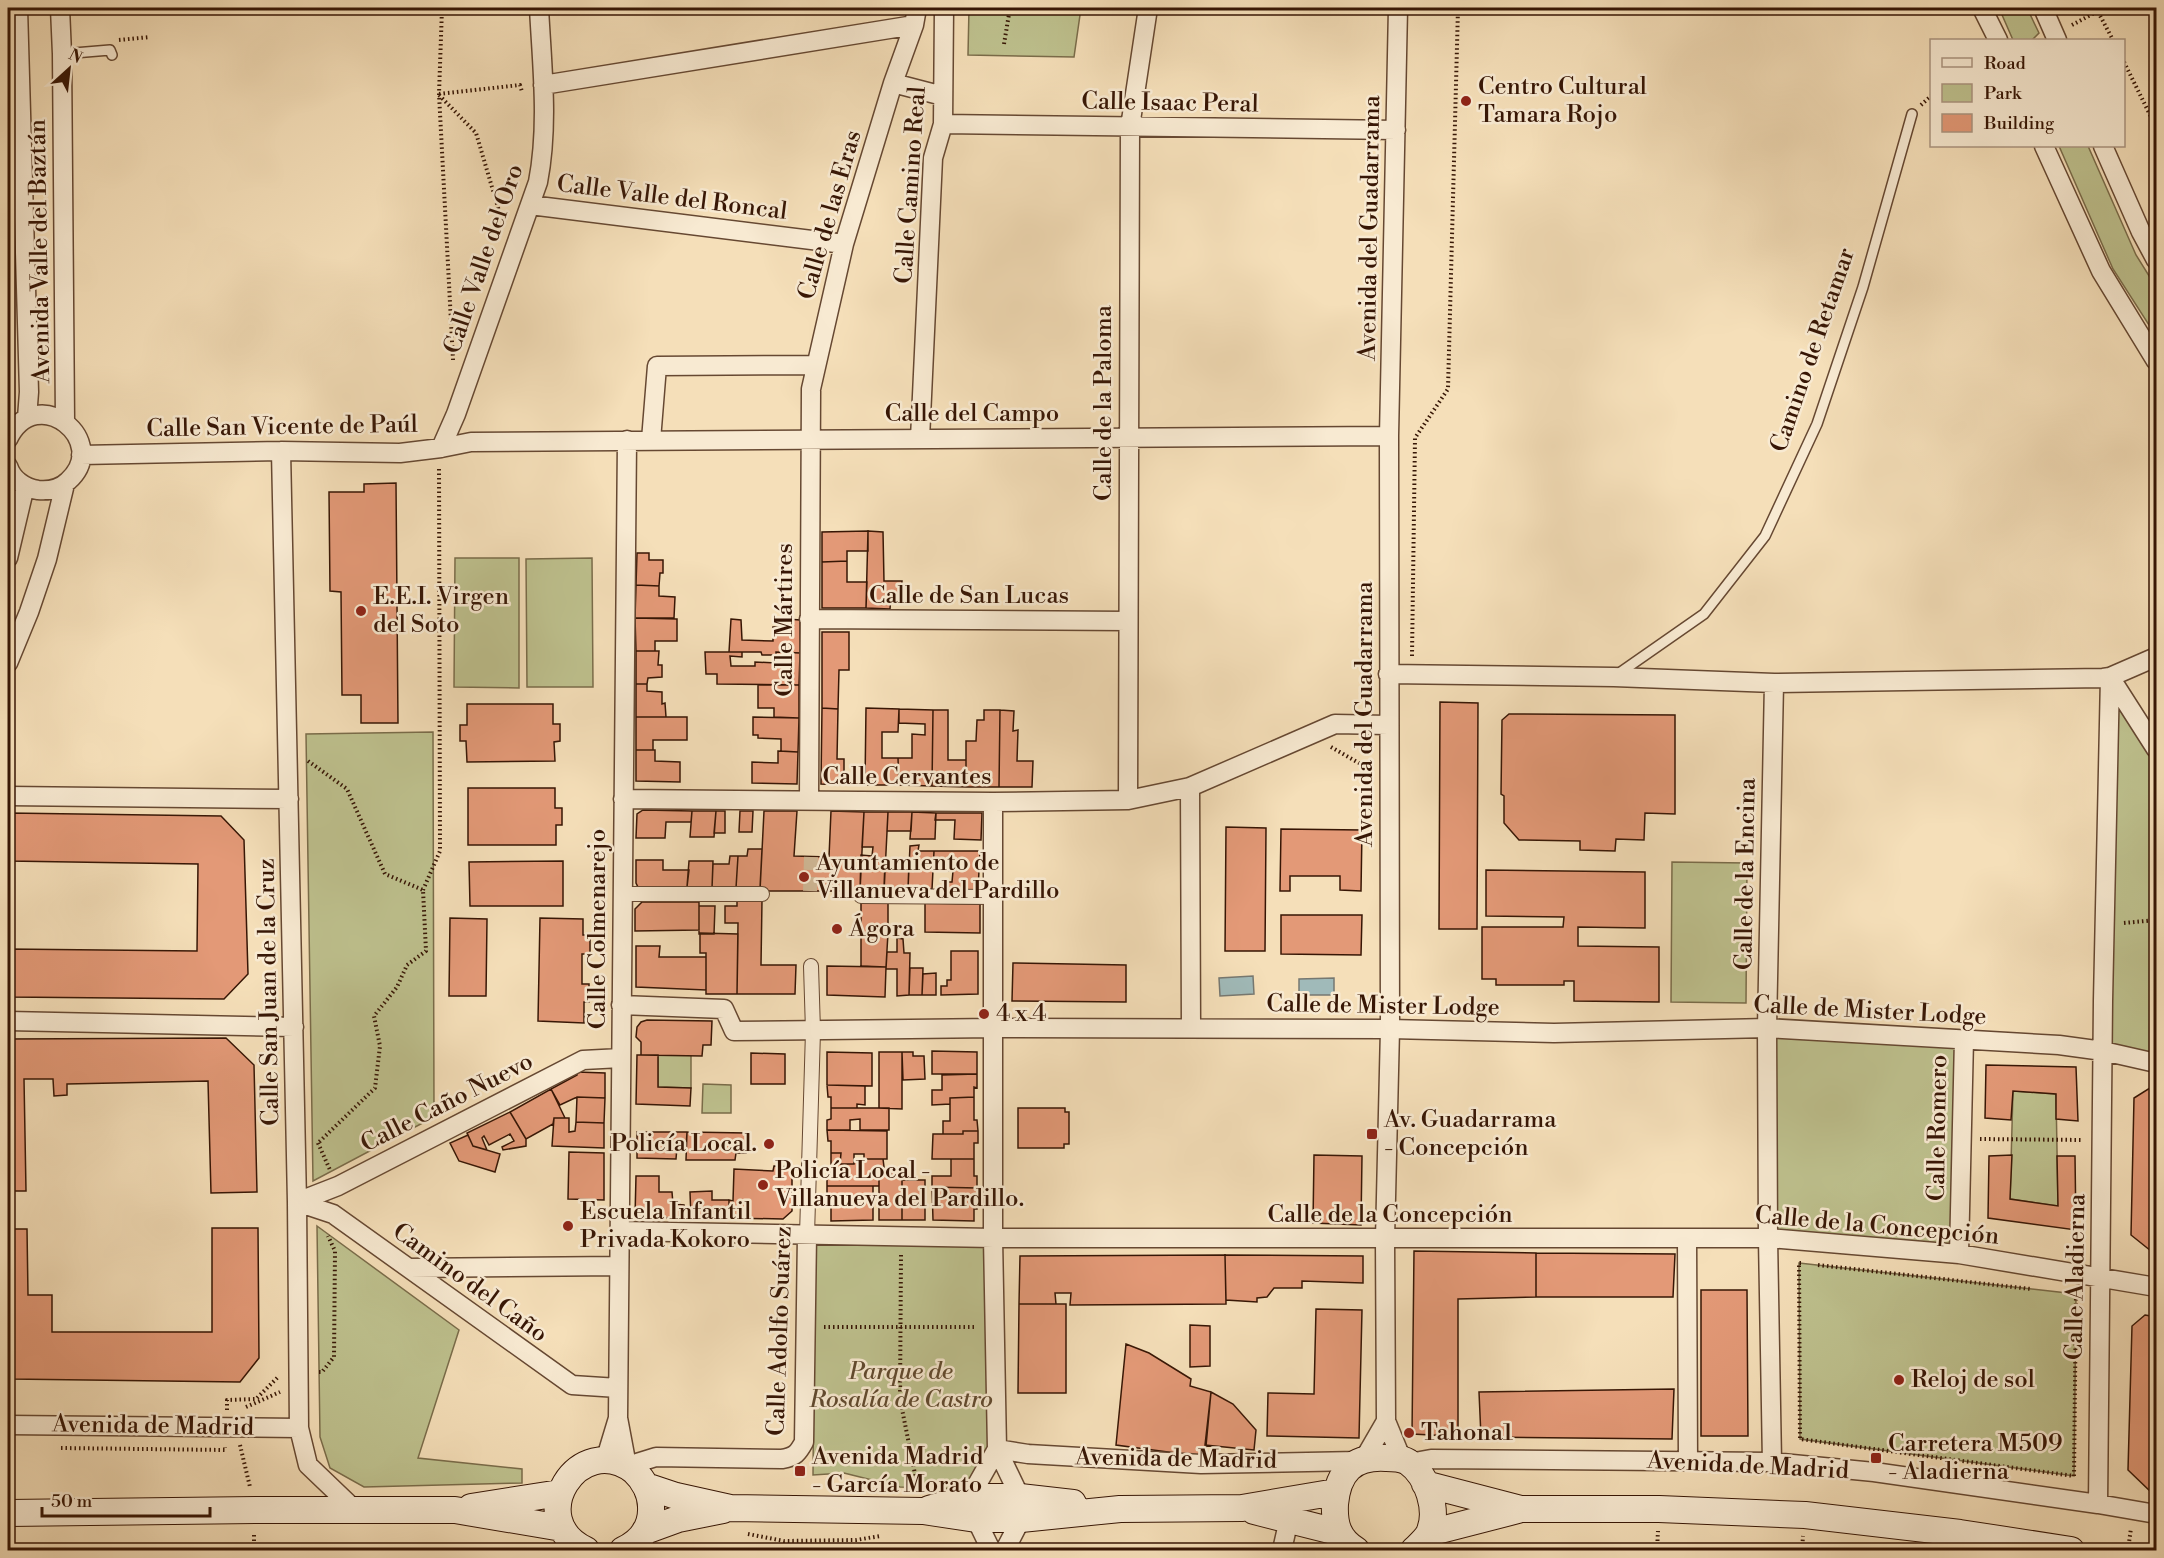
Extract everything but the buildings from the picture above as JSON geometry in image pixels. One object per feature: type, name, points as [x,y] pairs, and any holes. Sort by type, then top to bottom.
[{"type":"main road","points":[[1356,1551],[1337,1532],[1336,1492],[1346,1472],[1360,1460],[1378,1457],[1405,1461],[1418,1472],[1425,1484],[1430,1497],[1432,1516],[1421,1542]]},
{"type":"main road","points":[[582,1550],[569,1539],[562,1528],[558,1516],[560,1492],[577,1469],[591,1463],[616,1463],[638,1475],[646,1486],[651,1508],[645,1531],[639,1540],[623,1551]]},
{"type":"main road","name":"Avenida de Madrid","points":[[1425,1484],[1521,1509],[1659,1509],[1805,1515],[1960,1533],[2072,1551]]},
{"type":"main road","name":"Avenida de Madrid","points":[[646,1486],[676,1496],[730,1508],[923,1511],[973,1508],[1242,1508],[1336,1492]]},
{"type":"main road","points":[[455,1510],[560,1492]]},
{"type":"main road","name":"Avenida de Madrid","points":[[645,1531],[678,1519],[730,1508]]},
{"type":"main road","name":"Avenida de Madrid","points":[[1242,1508],[1337,1532]]},
{"type":"main road","name":"Avenida de Madrid","points":[[1421,1542],[1521,1509]]},
{"type":"main road","points":[[8,1513],[455,1510],[562,1528]]},
{"type":"street","name":"Avenida Valle del Baztán","points":[[18,8],[29,392],[27,418]]},
{"type":"street","name":"Avenida Valle del Baztán","points":[[60,8],[65,422]]},
{"type":"street","name":"Calle Valle del Oro","points":[[441,448],[456,414],[530,205],[542,159],[543,93],[539,8]]},
{"type":"street","name":"Calle Camino Real","points":[[920,439],[933,158],[943,124],[944,8]]},
{"type":"street","name":"Calle de la Paloma","points":[[1128,800],[1127,438],[1130,127],[1148,8]]},
{"type":"street","name":"Avenida del Guadarrama","points":[[1398,8],[1389,436],[1390,1029],[1385,1239],[1386,1421],[1405,1461]]},
{"type":"street","points":[[1982,8],[1998,39]]},
{"type":"street","points":[[2043,8],[2056,37]]},
{"type":"street","points":[[543,93],[915,16]]},
{"type":"street","name":"Calle de las Eras","points":[[810,439],[811,389],[844,244],[915,16]]},
{"type":"street","points":[[893,83],[944,96]]},
{"type":"street","name":"Calle Isaac Peral","points":[[943,124],[1396,130]]},
{"type":"street","points":[[2044,147],[2101,271],[2157,361]]},
{"type":"street","points":[[2103,147],[2141,232],[2157,260]]},
{"type":"street","name":"Calle Valle del Roncal","points":[[530,205],[844,244]]},
{"type":"street","points":[[651,440],[657,366],[816,364]]},
{"type":"street","points":[[8,439],[12,430],[27,418],[40,414],[53,416],[65,422],[74,431],[80,442],[81,455],[79,466],[73,476],[65,484],[46,491],[25,486],[16,480],[8,466]]},
{"type":"street","name":"Calle del Campo","points":[[627,440],[1389,436]]},
{"type":"street","name":"Calle Mártires","points":[[808,801],[810,439]]},
{"type":"street","name":"Calle San Vicente de Paúl","points":[[81,455],[281,451],[399,453],[471,442],[627,440]]},
{"type":"street","name":"Calle Colmenarejo","points":[[616,1463],[627,440]]},
{"type":"street","name":"Calle San Juan de la Cruz","points":[[281,451],[294,1027],[298,1428],[308,1464],[356,1510]]},
{"type":"street","points":[[8,663],[47,559],[65,484]]},
{"type":"street","points":[[8,558],[25,486]]},
{"type":"street","name":"Calle de San Lucas","points":[[809,619],[1128,621]]},
{"type":"street","points":[[1388,674],[1614,677],[1774,683],[2110,677],[2157,657]]},
{"type":"street","points":[[2110,677],[2157,750]]},
{"type":"street","name":"Calle Aladierna","points":[[2098,1504],[2110,677]]},
{"type":"street","name":"Calle de la Encina","points":[[1772,1462],[1767,1028],[1774,683]]},
{"type":"street","name":"Calle Cervantes","points":[[623,799],[993,802],[1128,800],[1190,787],[1335,724],[1388,725]]},
{"type":"street","points":[[1190,787],[1191,1028]]},
{"type":"street","points":[[8,796],[289,799]]},
{"type":"street","points":[[993,802],[993,1238],[997,1449],[1020,1508],[1005,1551]]},
{"type":"street","points":[[622,894],[762,894]]},
{"type":"street","points":[[861,896],[994,897]]},
{"type":"street","name":"Calle Adolfo Suárez","points":[[616,1463],[657,1457],[792,1458],[804,1442],[813,1031],[811,966]]},
{"type":"street","name":"Calle de Mister Lodge","points":[[621,1005],[724,1009],[734,1031],[1191,1028],[1554,1033],[1767,1028],[2059,1044],[2157,1063]]},
{"type":"street","points":[[8,1021],[294,1027]]},
{"type":"street","name":"Calle Romero","points":[[1959,1254],[1964,1039]]},
{"type":"street","name":"Calle Caño Nuevo","points":[[297,1202],[338,1186],[583,1060],[621,1058]]},
{"type":"street","name":"Camino del Caño","points":[[297,1202],[333,1214],[572,1385],[618,1388]]},
{"type":"street","name":"Calle de la Concepción","points":[[620,1231],[993,1238],[1768,1238],[1959,1254],[2157,1287]]},
{"type":"street","points":[[1687,1238],[1688,1461]]},
{"type":"street","points":[[409,1268],[619,1266]]},
{"type":"street","points":[[1360,1460],[1386,1421]]},
{"type":"street","name":"Avenida de Madrid","points":[[8,1425],[298,1428]]},
{"type":"street","points":[[991,1551],[973,1508],[997,1449]]},
{"type":"street","name":"Avenida de Madrid","points":[[997,1449],[1028,1454],[1200,1464],[1360,1460]]},
{"type":"street","name":"Avenida de Madrid","points":[[1405,1461],[1431,1459],[1772,1462],[1874,1472],[2157,1514]]},
{"type":"street","points":[[1282,1551],[1290,1519]]},
{"type":"lane","points":[[62,54],[110,50],[112,55]]},
{"type":"lane","name":"Camino de Retamar","points":[[1614,677],[1704,614],[1765,536],[1817,424],[1863,287],[1912,114]]},
{"type":"path","points":[[442,8],[438,94],[453,367]]},
{"type":"path","points":[[1004,44],[1010,8]]},
{"type":"path","points":[[1412,674],[1415,438],[1448,389],[1458,8]]},
{"type":"path","points":[[2056,37],[2097,9],[2112,39]]},
{"type":"path","points":[[2125,64],[2157,126]]},
{"type":"path","points":[[438,94],[520,85],[525,101],[543,93]]},
{"type":"path","points":[[438,94],[476,133],[501,221],[521,229]]},
{"type":"path","points":[[338,1186],[318,1143],[375,1088],[380,1046],[374,1016],[397,987],[406,965],[426,951],[423,890],[440,851],[439,467],[399,453]]},
{"type":"path","points":[[288,747],[346,789],[385,874],[423,890]]},
{"type":"path","points":[[1321,752],[1332,747],[1366,767],[1388,768]]},
{"type":"path","points":[[1970,1139],[2087,1140]]},
{"type":"path","points":[[53,1448],[225,1450],[237,1411],[298,1378],[322,1372],[334,1357],[335,1251],[321,1220],[333,1214]]},
{"type":"path","points":[[901,1237],[900,1399],[923,1511]]},
{"type":"path","points":[[2042,1290],[1799,1263],[1800,1439],[2074,1476],[2076,1294],[2064,1292]]},
{"type":"path","points":[[806,1327],[994,1327]]},
{"type":"path","points":[[254,1551],[255,1510],[232,1427],[227,1400],[256,1399],[280,1375],[298,1378]]},
{"type":"path","points":[[741,1532],[784,1541],[855,1540],[887,1534]]},
{"type":"path","points":[[8,1538],[14,1551]]},
{"type":"green space","points":[[969,8],[1081,8],[1074,57],[968,55]]},
{"type":"green space","points":[[1999,8],[2027,8],[2039,33],[2033,39],[2013,39]]},
{"type":"green space","points":[[2059,147],[2088,147],[2136,255],[2156,287],[2156,336],[2113,269]]},
{"type":"green space","points":[[455,558],[519,558],[519,688],[454,687]]},
{"type":"green space","points":[[592,558],[593,687],[527,687],[526,559]]},
{"type":"green space","points":[[2110,677],[2156,749],[2156,1063],[2103,1051]]},
{"type":"green space","points":[[433,732],[434,1117],[313,1181],[306,734]]},
{"type":"green space","points":[[1672,862],[1747,863],[1746,1003],[1671,1002]]},
{"type":"green space","points":[[1767,1028],[1964,1039],[1959,1254],[1768,1238]]},
{"type":"green space","points":[[658,1055],[691,1055],[691,1088],[658,1087]]},
{"type":"green space","points":[[703,1084],[731,1085],[731,1113],[702,1113]]},
{"type":"green space","points":[[2013,1091],[2056,1094],[2058,1206],[2010,1199]]},
{"type":"green space","points":[[317,1226],[459,1330],[418,1458],[522,1469],[522,1483],[364,1487],[330,1468],[320,1437]]},
{"type":"green space","name":"Parque de Rosalía de Castro","points":[[815,1244],[986,1245],[990,1443],[965,1489],[900,1487],[844,1473],[813,1475]]},
{"type":"green space","points":[[1799,1263],[2076,1294],[2074,1476],[1800,1439]]},
{"type":"water","points":[[1253,976],[1254,994],[1220,996],[1219,978]]},
{"type":"water","points":[[1334,978],[1334,995],[1299,995],[1299,979]]},
{"type":"tunnel","points":[[810,891],[811,857]]},
{"type":"place","name":"Centro Cultural Tamara Rojo","points":[[1466,101]]},
{"type":"place","name":"E.E.I. Virgen del Soto","points":[[361,611]]},
{"type":"place","name":"Ayuntamiento de Villanueva del Pardillo","points":[[804,877]]},
{"type":"place","name":"Ágora","points":[[837,929]]},
{"type":"place","name":"4 x 4","points":[[984,1014]]},
{"type":"place","name":"Av. Guadarrama - Concepción","points":[[1372,1134]]},
{"type":"place","name":"Policía Local.","points":[[769,1144]]},
{"type":"place","name":"Policía Local - Villanueva del Pardillo.","points":[[763,1185]]},
{"type":"place","name":"Escuela Infantil Privada Kokoro","points":[[568,1226]]},
{"type":"place","name":"Reloj de sol","points":[[1899,1380]]},
{"type":"place","name":"Tahona1","points":[[1409,1433]]},
{"type":"place","name":"Carretera M509 - Aladierna","points":[[1876,1458]]},
{"type":"place","name":"Avenida Madrid - García Morato","points":[[800,1471]]}]
